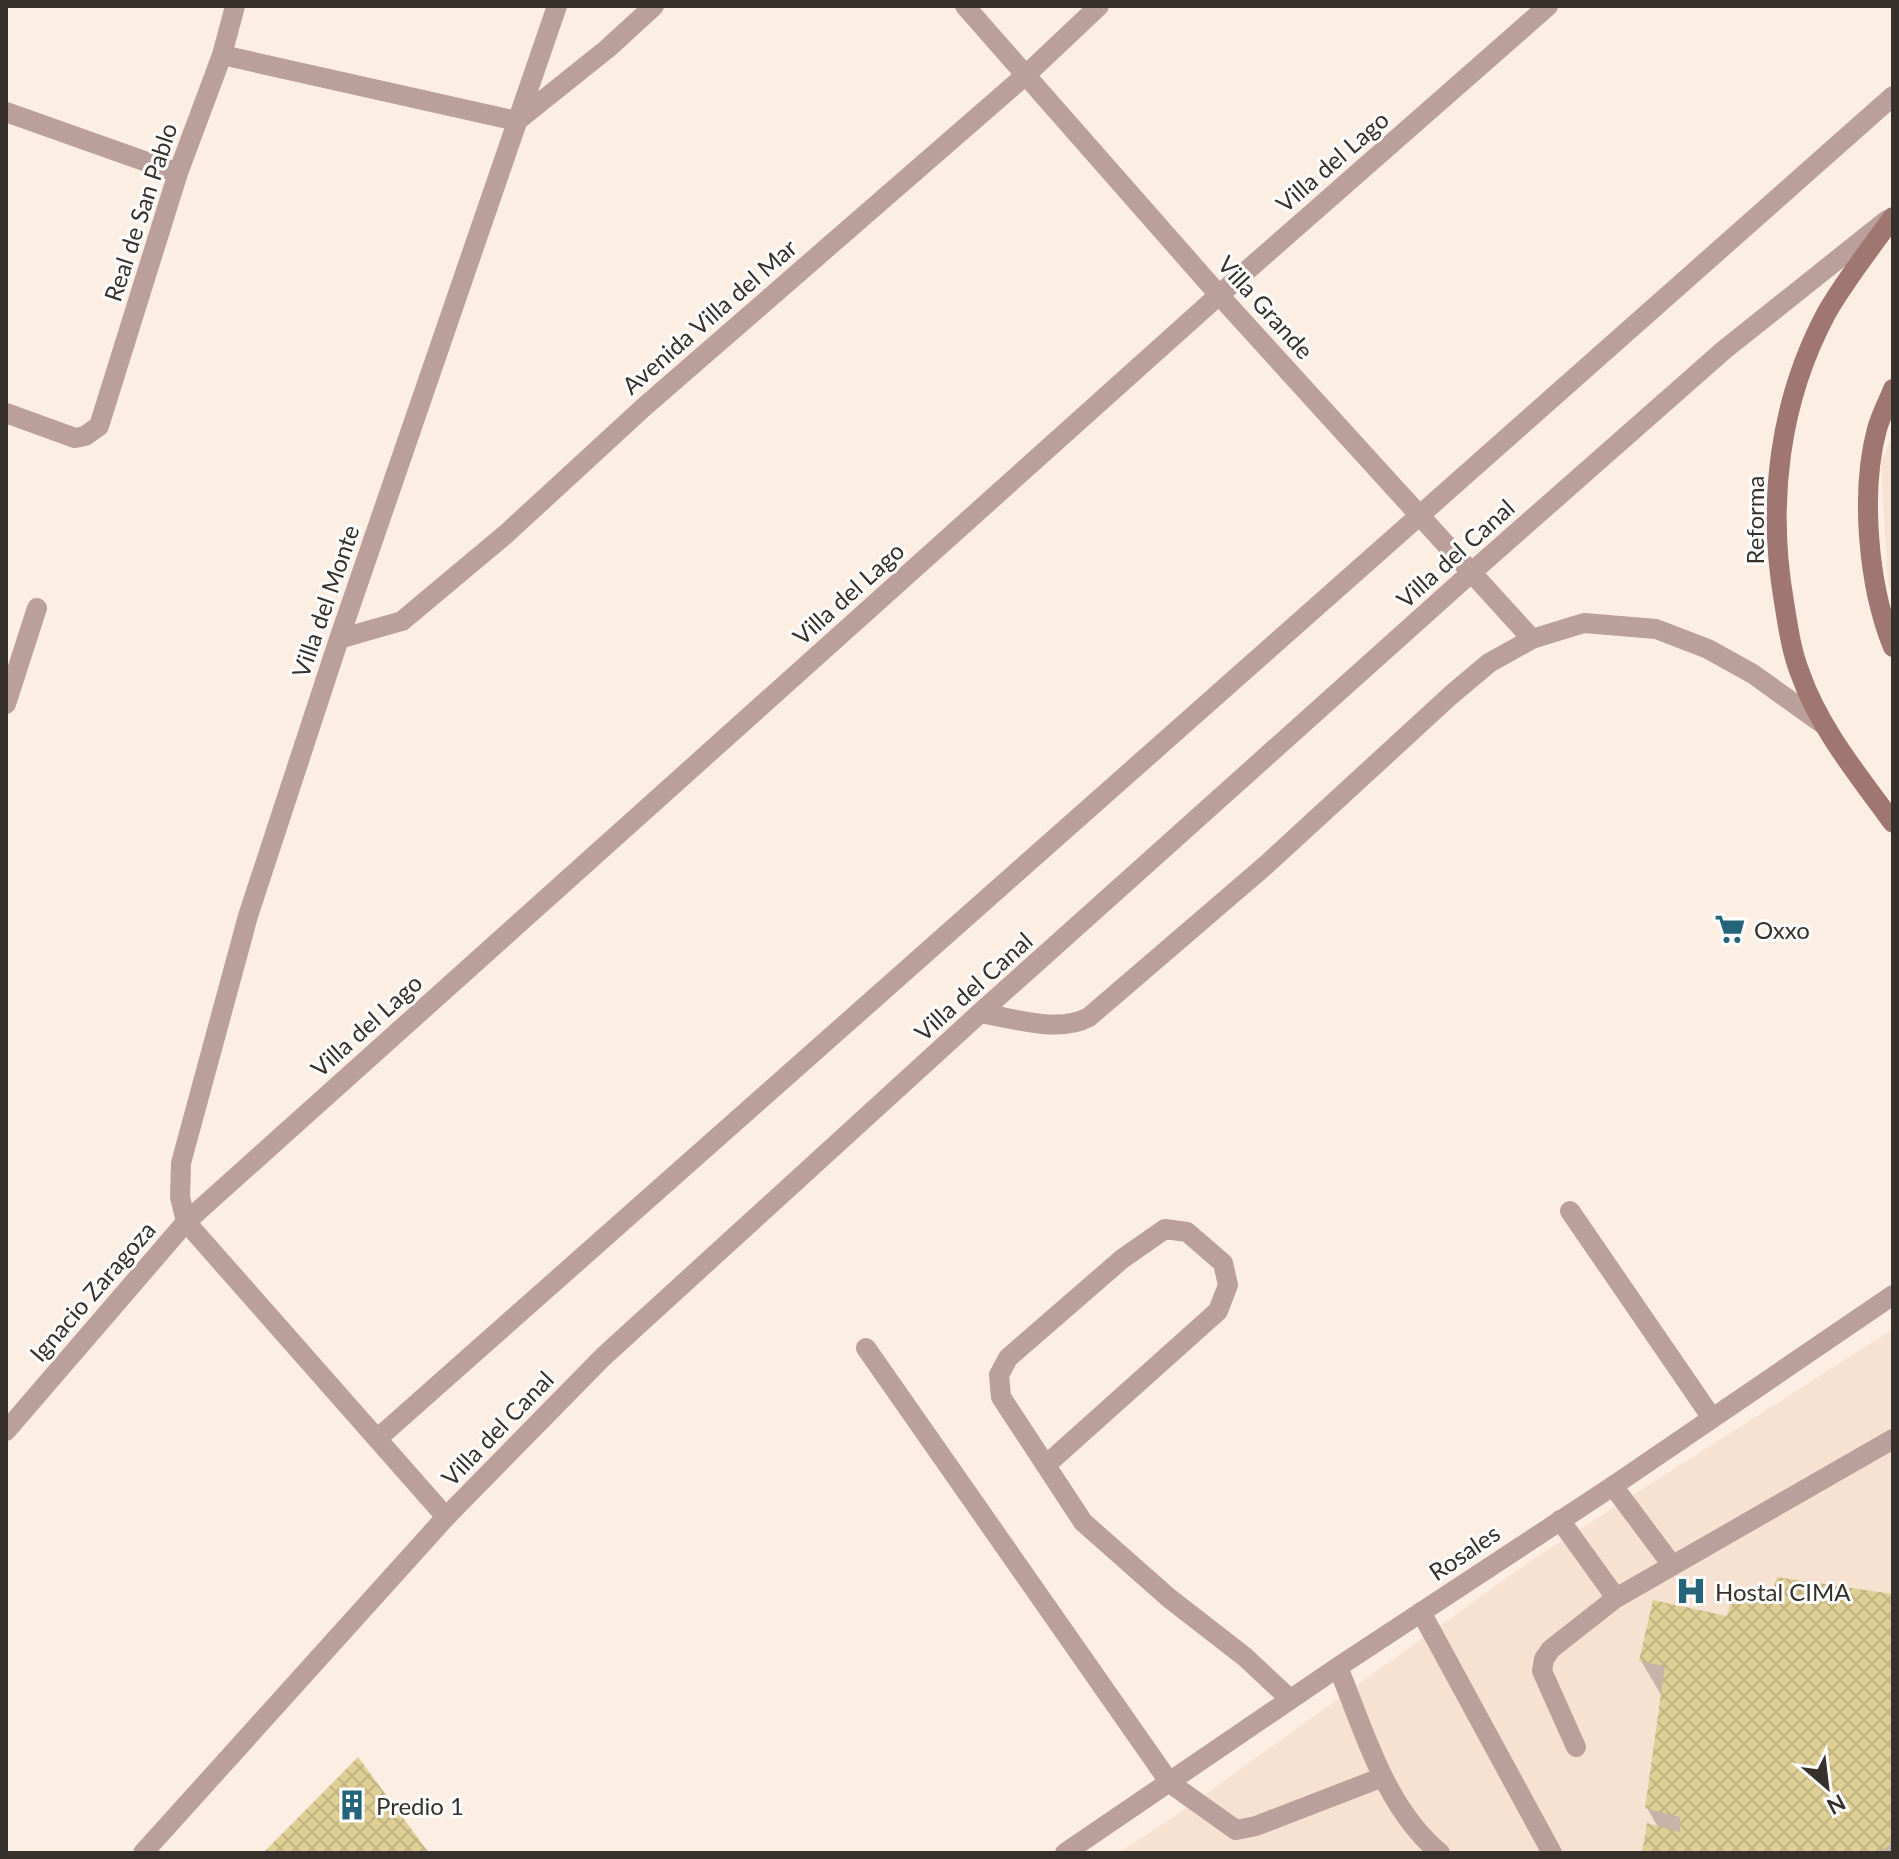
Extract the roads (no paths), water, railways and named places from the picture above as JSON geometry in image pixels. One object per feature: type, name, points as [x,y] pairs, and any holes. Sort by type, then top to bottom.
[{"type":"main road","name":"Reforma","points":[[1893,216],[1827,312],[1801,370],[1790,402],[1777,484],[1777,564],[1789,635],[1800,674],[1824,725],[1893,823]]},
{"type":"main road","points":[[1893,389],[1878,427],[1871,463],[1868,527],[1875,581],[1893,647]]},
{"type":"street","name":"Real de San Pablo","points":[[6,413],[75,438],[99,426],[178,173],[222,55],[235,6]]},
{"type":"street","name":"Villa del Monte","points":[[186,1222],[180,1197],[183,1148],[248,916],[339,639],[557,6]]},
{"type":"street","points":[[222,55],[517,121],[607,49],[654,6]]},
{"type":"street","name":"Villa Grande","points":[[965,6],[1219,295],[1532,639]]},
{"type":"street","name":"Avenida Villa del Mar","points":[[339,639],[402,621],[506,534],[644,407],[1027,74],[1099,6]]},
{"type":"street","name":"Villa del Lago","points":[[186,1222],[1219,295],[1548,6]]},
{"type":"street","points":[[377,1439],[1893,96]]},
{"type":"street","points":[[6,112],[178,173]]},
{"type":"street","name":"Villa del Canal","points":[[143,1853],[446,1517],[603,1357],[980,1013],[1472,572],[1724,350],[1893,216]]},
{"type":"street","points":[[6,704],[37,608]]},
{"type":"street","points":[[980,1013],[1060,1025],[1077,1024],[1089,1017],[1266,865],[1451,695],[1489,663],[1532,639],[1584,623],[1656,629],[1708,649],[1753,674],[1824,725]]},
{"type":"street","points":[[1570,1211],[1712,1418]]},
{"type":"street","points":[[186,1222],[446,1517]]},
{"type":"street","name":"Ignacio Zaragoza","points":[[6,1431],[186,1222]]},
{"type":"street","points":[[1046,1465],[1218,1311],[1228,1285],[1223,1263],[1187,1232],[1165,1229],[1122,1259],[1008,1358],[999,1375],[1001,1397],[1083,1522],[1169,1598],[1245,1657],[1290,1699]]},
{"type":"street","name":"Rosales","points":[[1065,1853],[1893,1295]]},
{"type":"street","points":[[866,1348],[1170,1783],[1236,1830],[1256,1826],[1383,1777]]},
{"type":"street","points":[[1576,1747],[1542,1671],[1544,1659],[1563,1638],[1616,1598],[1893,1439]]},
{"type":"street","points":[[1613,1486],[1672,1565]]},
{"type":"street","points":[[1560,1520],[1616,1598]]},
{"type":"street","points":[[1421,1612],[1552,1853]]},
{"type":"street","points":[[1338,1667],[1383,1777],[1419,1835],[1440,1853]]},
{"type":"place","name":"Oxxo","points":[[1730,929]]},
{"type":"place","name":"Hostal CIMA","points":[[1691,1591]]},
{"type":"place","name":"Predio 1","points":[[352,1805]]}]
